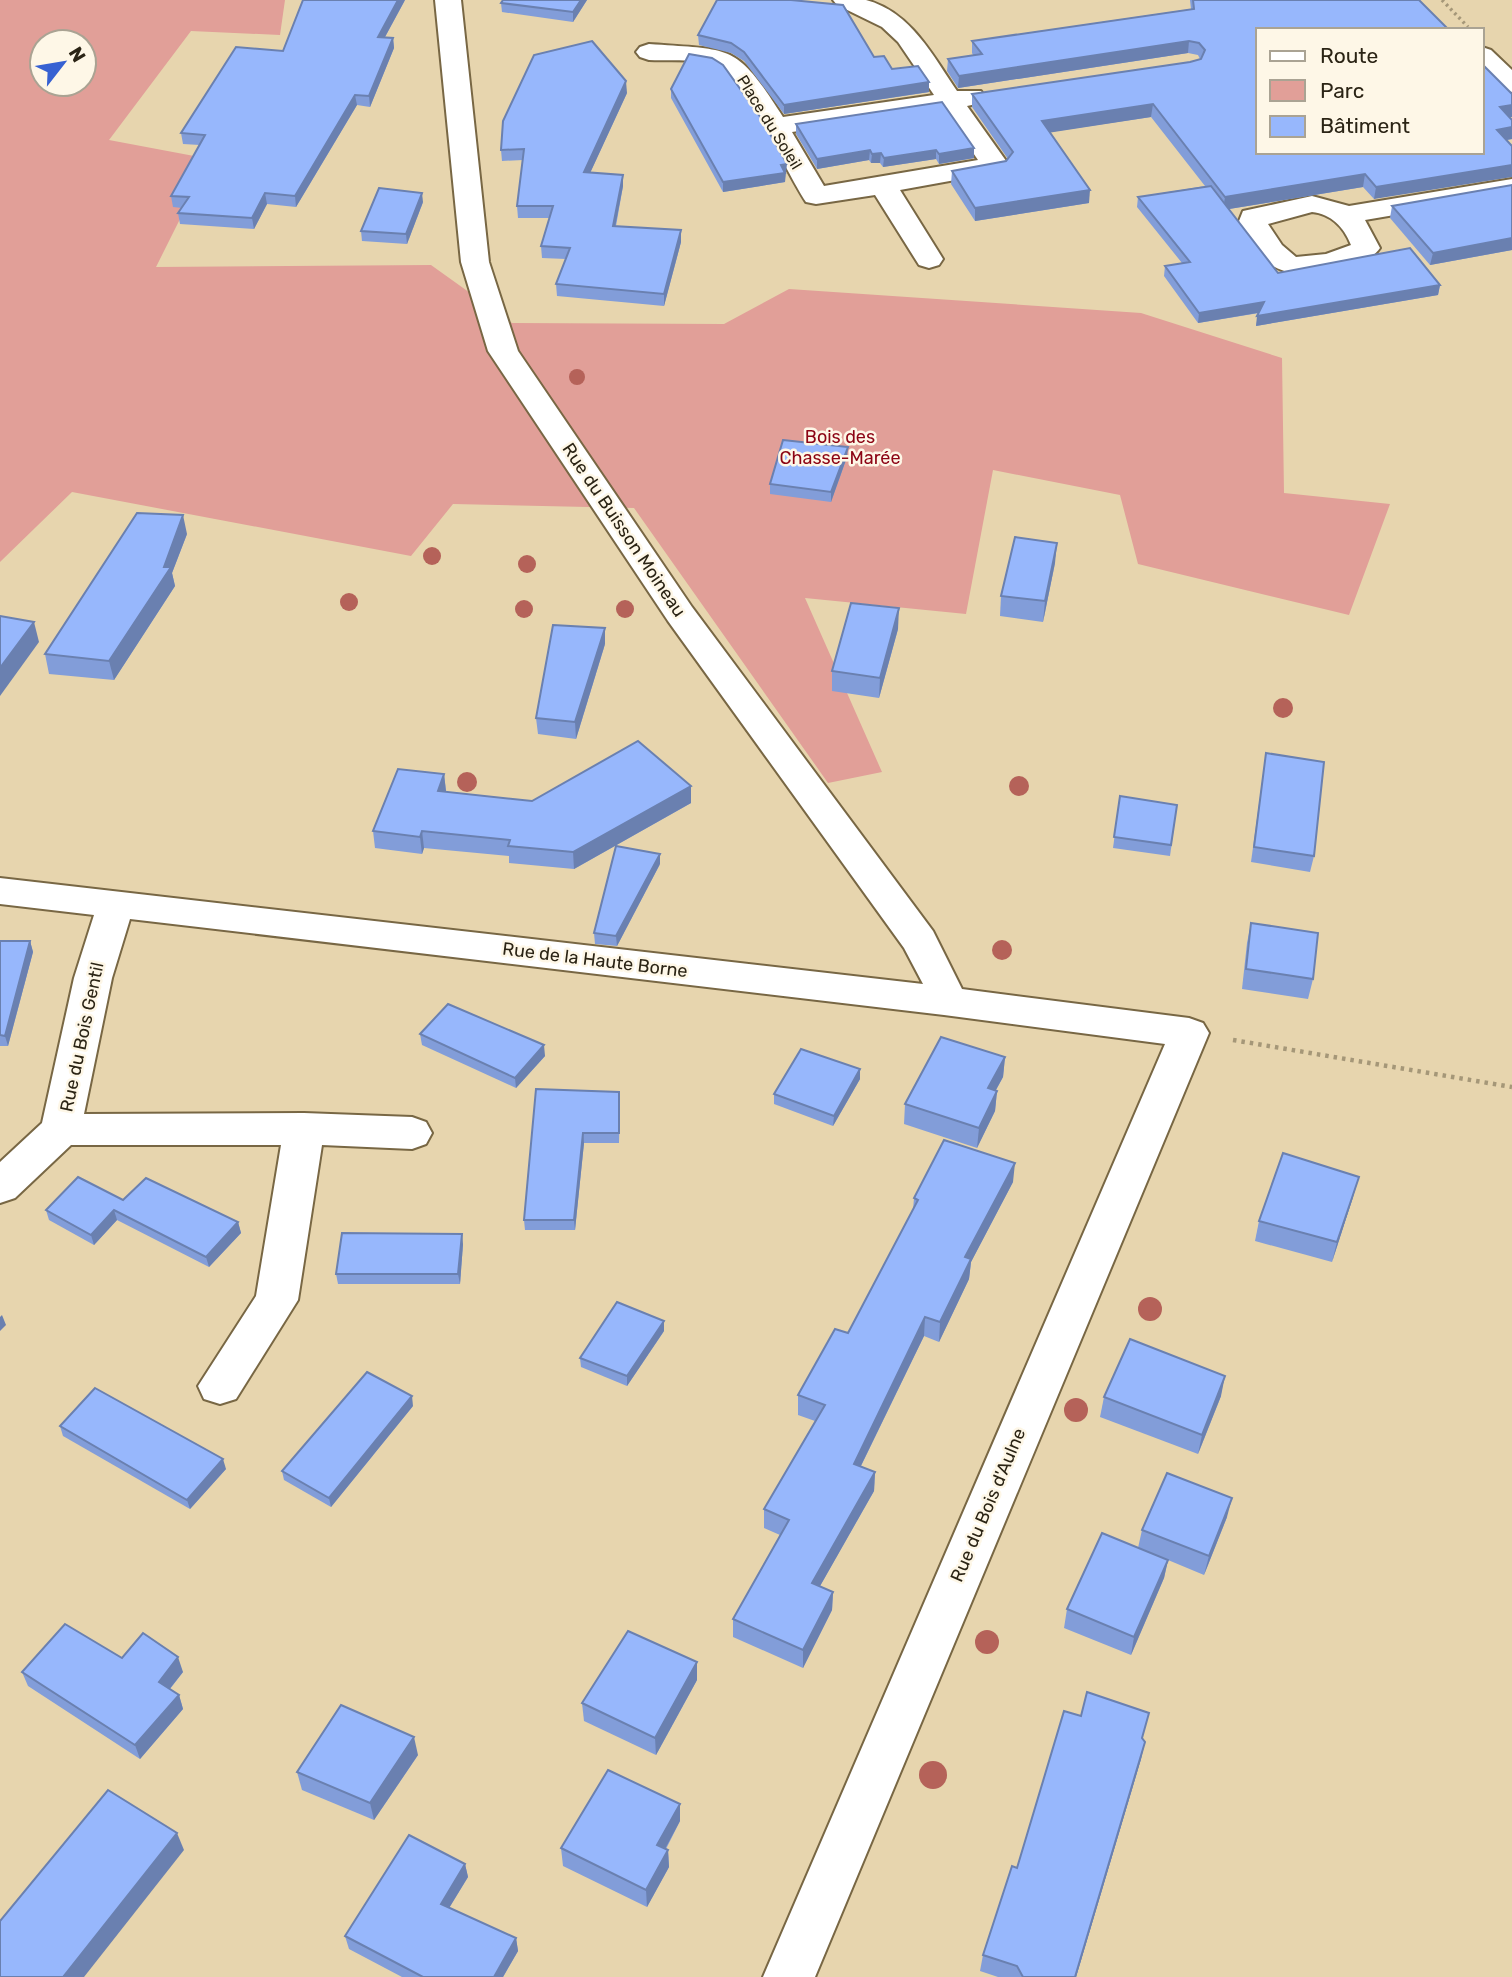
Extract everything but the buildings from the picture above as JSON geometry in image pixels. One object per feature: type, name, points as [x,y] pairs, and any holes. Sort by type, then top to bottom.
[{"type":"street","name":"Rue du Buisson Moineau","points":[[449,0],[475,262],[503,351],[680,614],[920,941],[942,984],[944,1001]]},
{"type":"street","points":[[846,0],[891,22],[906,37],[995,165],[883,185],[929,259]]},
{"type":"street","name":"Place du Soleil","points":[[649,52],[724,59],[735,65],[776,126],[816,196],[883,185]]},
{"type":"street","points":[[1484,57],[1512,84]]},
{"type":"street","points":[[776,126],[1003,92]]},
{"type":"street","points":[[1344,215],[1512,187]]},
{"type":"street","name":"Rue de la Haute Borne","points":[[0,891],[944,1001],[1189,1033]]},
{"type":"street","name":"Rue du Bois Gentil","points":[[0,1187],[61,1130],[93,978],[116,905]]},
{"type":"street","name":"Rue du Bois d'Aulne","points":[[789,1977],[1189,1033]]},
{"type":"street","points":[[220,1385],[277,1300],[304,1129]]},
{"type":"street","points":[[61,1130],[304,1129],[412,1133]]},
{"type":"path","points":[[1442,0],[1468,28]]},
{"type":"path","points":[[1189,1033],[1512,1087]]},
{"type":"green space","name":"Bois des Chasse-Marée","points":[[0,0],[285,0],[280,35],[191,31],[109,140],[210,159],[156,267],[431,265],[512,323],[724,324],[789,289],[1141,313],[1282,358],[1284,493],[1390,504],[1349,615],[1138,564],[1120,495],[993,470],[966,614],[805,598],[882,772],[828,783],[634,508],[453,504],[411,556],[72,492],[0,562]]}]
